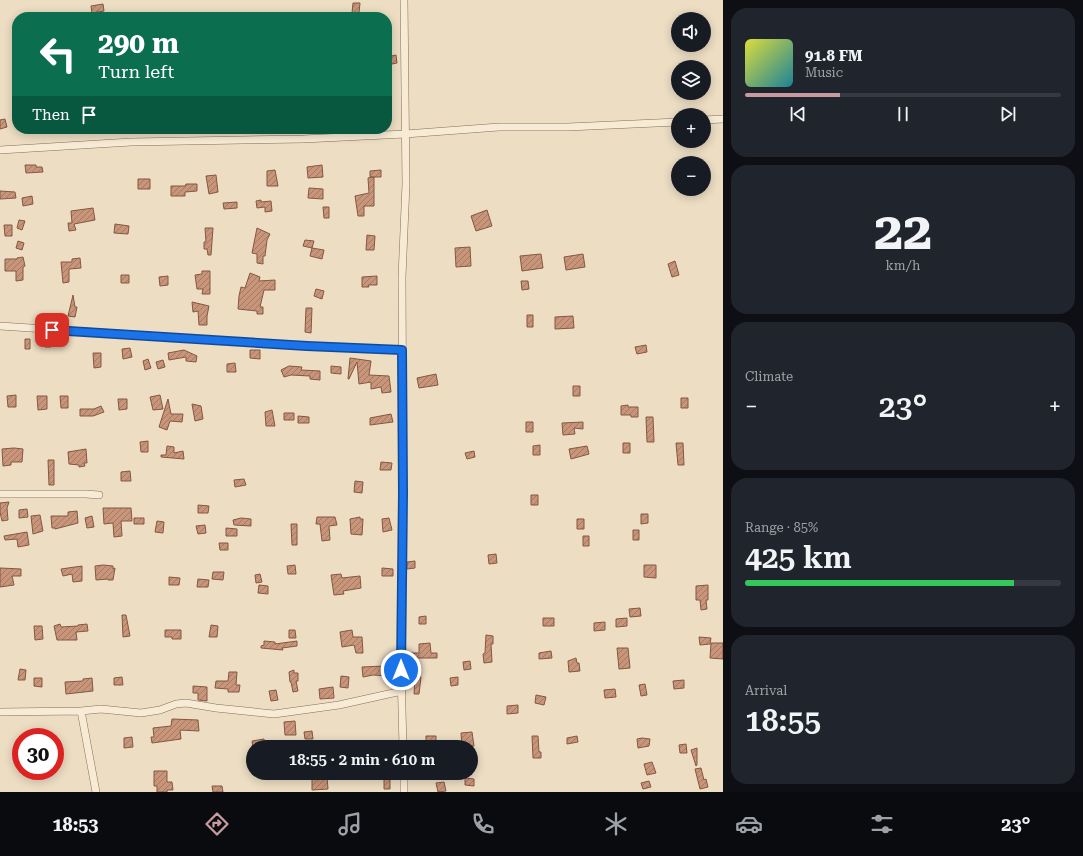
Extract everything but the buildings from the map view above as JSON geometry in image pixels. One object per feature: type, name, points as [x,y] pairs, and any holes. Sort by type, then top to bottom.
[{"type":"street","points":[[403,740],[402,277],[406,184],[404,0]]},
{"type":"street","points":[[711,120],[723,119]]},
{"type":"street","points":[[0,150],[131,142],[303,139],[405,134],[499,127],[568,128],[671,122]]},
{"type":"street","points":[[0,326],[292,345],[402,350]]},
{"type":"street","points":[[0,494],[99,495]]},
{"type":"street","points":[[0,712],[81,711],[101,709],[126,713],[149,712],[160,710],[176,704],[186,703],[216,708],[274,714],[339,705],[402,691]]},
{"type":"street","points":[[81,711],[96,792]]},
{"type":"street","points":[[404,780],[404,792]]},
{"type":"route","points":[[52,330],[307,346],[402,350],[403,493],[401,670]]}]
